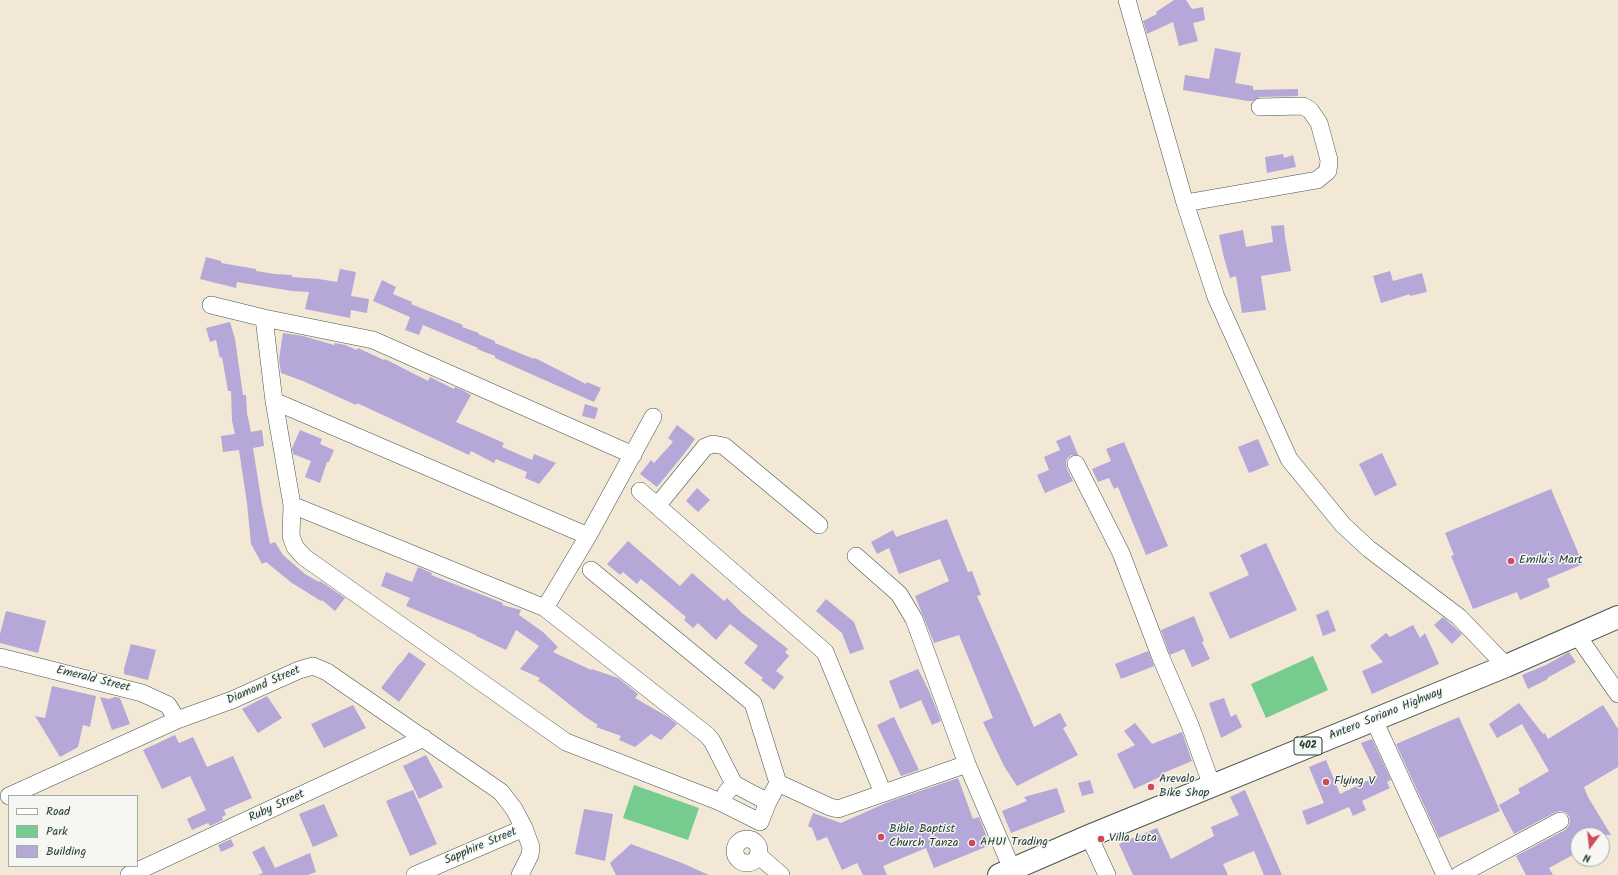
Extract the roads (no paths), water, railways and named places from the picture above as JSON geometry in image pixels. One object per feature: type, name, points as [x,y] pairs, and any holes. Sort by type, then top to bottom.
[{"type":"main road","name":"Antero Soriano Highway","points":[[1005,872],[1089,836],[1506,666],[1618,618]]},
{"type":"street","points":[[1127,0],[1185,203],[1216,297],[1288,459],[1343,525],[1369,548],[1459,617],[1506,666]]},
{"type":"street","points":[[1185,203],[1317,180],[1328,171],[1329,160],[1319,123],[1310,110],[1303,106],[1260,107]]},
{"type":"street","points":[[211,305],[264,318],[373,340],[633,455]]},
{"type":"street","points":[[264,318],[274,401],[292,505],[291,536],[296,547],[304,557],[566,742],[718,801],[760,822]]},
{"type":"street","points":[[274,401],[588,536]]},
{"type":"street","points":[[545,608],[588,536],[653,417]]},
{"type":"street","points":[[657,506],[705,447],[714,444],[724,446],[819,525]]},
{"type":"street","points":[[1076,464],[1121,553],[1190,725],[1212,786]]},
{"type":"street","points":[[640,491],[825,652],[883,793]]},
{"type":"street","points":[[292,505],[545,608],[707,735],[712,741],[734,784],[768,802]]},
{"type":"street","points":[[856,556],[899,594],[914,619],[1005,872]]},
{"type":"street","points":[[591,570],[753,703],[778,783],[760,822],[756,848],[781,875]]},
{"type":"street","points":[[1577,635],[1618,694]]},
{"type":"street","name":"Emerald Street","points":[[0,657],[142,693],[168,706],[177,720]]},
{"type":"street","name":"Diamond Street","points":[[11,795],[177,720],[232,700],[299,670],[313,666],[327,672],[501,792],[514,809],[524,828],[531,847],[530,855],[520,875]]},
{"type":"street","points":[[1374,720],[1445,875]]},
{"type":"street","name":"Ruby Street","points":[[129,875],[424,738]]},
{"type":"street","points":[[778,783],[830,807],[838,809],[967,764]]},
{"type":"street","points":[[718,801],[734,784]]},
{"type":"street","points":[[1459,875],[1560,821]]},
{"type":"street","name":"Sapphire Street","points":[[415,875],[524,828]]},
{"type":"street","points":[[1089,836],[1107,875]]},
{"type":"place","name":"Emilu's Mart","points":[[1511,561]]},
{"type":"place","name":"Flying V","points":[[1326,782]]},
{"type":"place","name":"Arevalo Bike Shop","points":[[1151,787]]},
{"type":"place","name":"Bible Baptist Church Tanza","points":[[881,837]]},
{"type":"place","name":"Villa Lota","points":[[1101,839]]},
{"type":"place","name":"AHUI Trading","points":[[972,843]]}]
